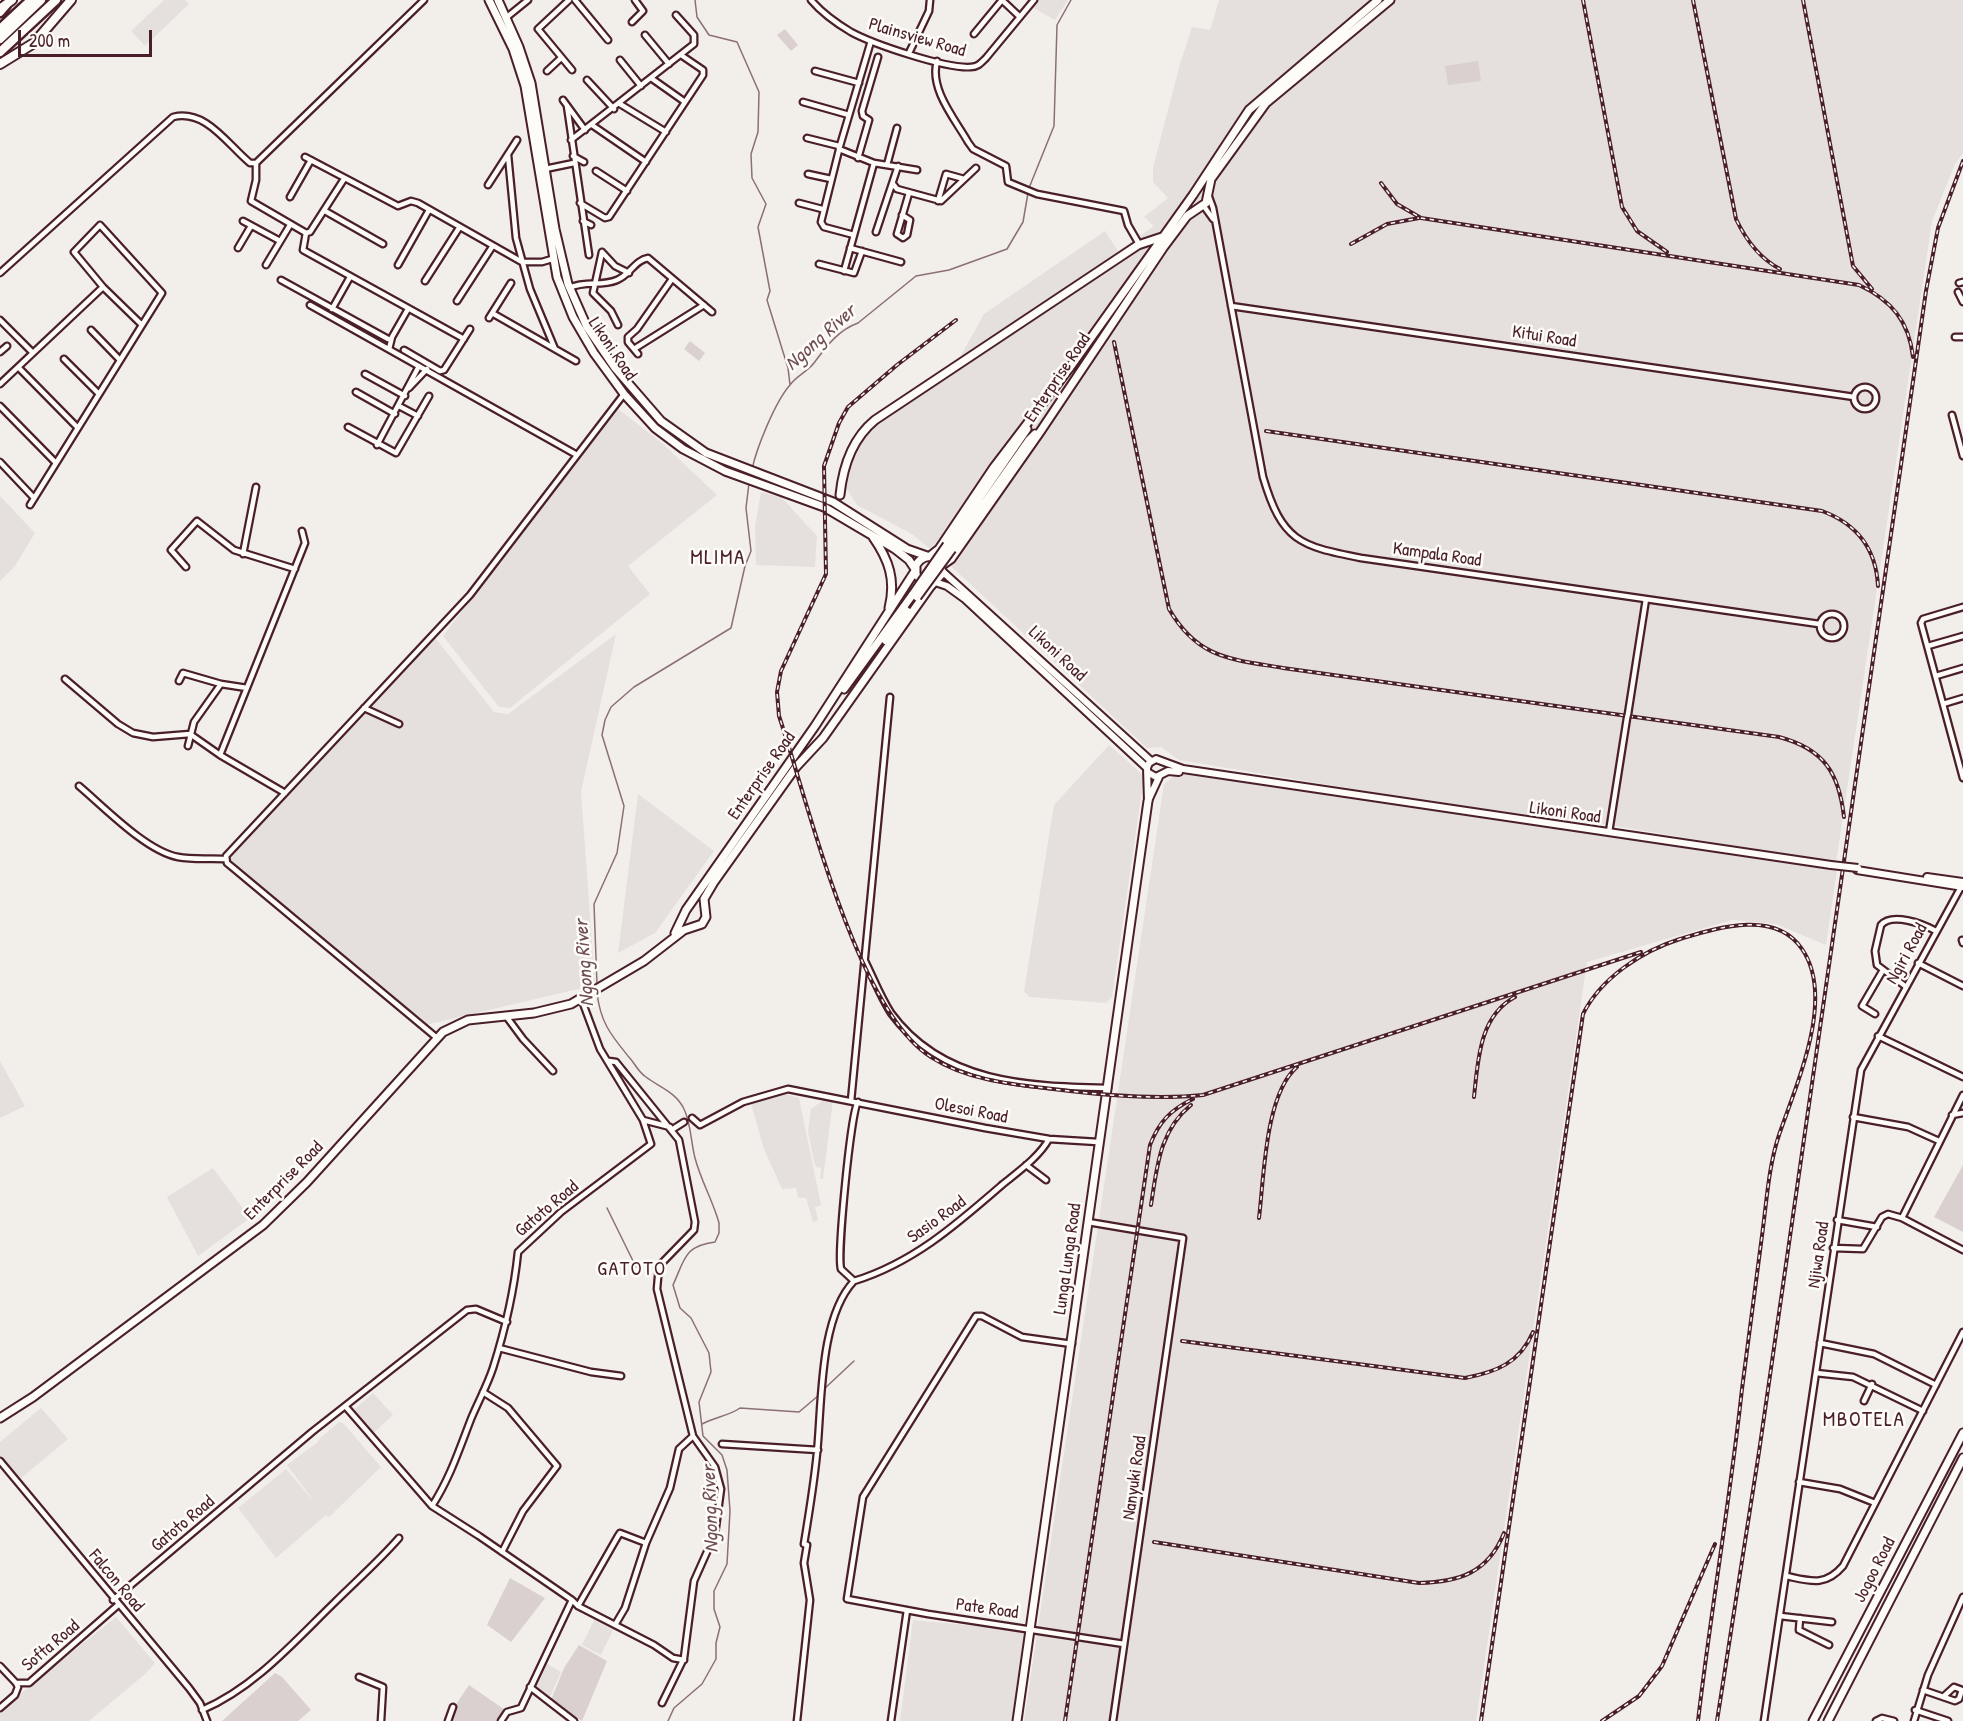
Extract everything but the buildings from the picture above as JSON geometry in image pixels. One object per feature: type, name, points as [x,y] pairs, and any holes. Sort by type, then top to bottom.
[{"type":"highway","points":[[0,30],[31,0]]},
{"type":"highway","points":[[0,39],[41,0]]},
{"type":"highway","points":[[0,52],[56,0]]},
{"type":"highway","points":[[0,64],[34,43],[71,0]]},
{"type":"main road","name":"Likoni Road","points":[[489,0],[504,19],[531,83],[560,256],[569,288],[587,327],[642,402],[690,443],[722,461],[833,502],[915,553],[928,556]]},
{"type":"main road","name":"Likoni Road","points":[[498,0],[527,96],[552,259],[573,317],[624,394],[655,428],[682,449],[704,462],[844,518],[909,560],[915,570]]},
{"type":"main road","name":"Enterprise Road","points":[[928,556],[939,549],[1029,421],[1071,366],[1194,193],[1249,110],[1378,0]]},
{"type":"main road","name":"Enterprise Road","points":[[941,568],[951,559],[1040,432],[1163,248],[1187,216],[1202,206],[1208,196],[1211,179],[1261,108],[1390,0]]},
{"type":"main road","points":[[1202,206],[1194,202],[1194,193],[1203,190],[1208,196]]},
{"type":"main road","points":[[844,518],[840,495],[850,453],[866,428],[915,392],[1139,244],[1162,237]]},
{"type":"main road","points":[[815,726],[829,711],[1024,436],[1029,421]]},
{"type":"main road","points":[[823,738],[834,716],[1016,458],[1029,440],[1040,432]]},
{"type":"main road","points":[[828,510],[840,495]]},
{"type":"main road","points":[[870,533],[885,555],[891,573],[891,598],[886,619]]},
{"type":"main road","points":[[909,560],[915,553]]},
{"type":"main road","points":[[928,556],[936,558],[941,568],[934,582],[921,581],[915,570],[920,559],[928,556]]},
{"type":"main road","name":"Enterprise Road","points":[[690,906],[815,726],[886,619],[915,570]]},
{"type":"main road","name":"Enterprise Road","points":[[704,910],[705,896],[726,864],[796,767],[823,738],[934,582]]},
{"type":"main road","name":"Lunga Lunga Road","points":[[1017,1721],[1148,801]]},
{"type":"main road","points":[[690,906],[698,906],[704,910],[704,922],[672,938],[690,906]]},
{"type":"main road","points":[[684,917],[692,927]]},
{"type":"main road","name":"Enterprise Road","points":[[0,1418],[33,1397],[263,1225],[302,1187],[437,1038],[455,1024],[489,1016],[506,1016],[556,1008],[581,998],[644,961],[672,938]]},
{"type":"main road","name":"Jogoo Road","points":[[1814,1721],[1963,1432]]},
{"type":"main road","name":"Jogoo Road","points":[[1828,1721],[1963,1458]]},
{"type":"main road","points":[[1941,1476],[1951,1482]]},
{"type":"main road","points":[[1874,1604],[1885,1610]]},
{"type":"street","points":[[0,273],[173,117],[187,114],[202,120],[250,163],[256,163],[424,0]]},
{"type":"street","points":[[504,19],[528,0]]},
{"type":"street","points":[[569,0],[538,29],[572,70]]},
{"type":"street","points":[[575,0],[608,40]]},
{"type":"street","points":[[632,22],[643,11],[635,0]]},
{"type":"street","name":"Plainsview Road","points":[[811,0],[836,22],[871,41],[969,68],[980,65],[1034,0]]},
{"type":"street","points":[[909,53],[929,11],[930,0]]},
{"type":"street","points":[[974,34],[1002,0],[1020,17]]},
{"type":"street","points":[[571,140],[620,104],[693,44],[695,38],[676,15]]},
{"type":"street","points":[[645,35],[669,64]]},
{"type":"street","points":[[854,235],[824,227],[820,218],[871,41]]},
{"type":"street","points":[[580,202],[607,218],[627,191],[704,72],[681,55]]},
{"type":"street","points":[[858,158],[869,120],[862,114],[864,103],[878,57]]},
{"type":"street","points":[[547,71],[561,58]]},
{"type":"street","points":[[620,60],[641,86]]},
{"type":"street","points":[[937,61],[935,73],[937,87],[972,148],[1004,165],[1008,182],[1037,194],[1124,211],[1128,225],[1139,244]]},
{"type":"street","points":[[815,70],[858,83]]},
{"type":"street","points":[[651,78],[685,102]]},
{"type":"street","points":[[587,80],[614,108]]},
{"type":"street","points":[[563,100],[585,130]]},
{"type":"street","points":[[854,100],[864,103]]},
{"type":"street","points":[[803,102],[849,115]]},
{"type":"street","points":[[620,104],[666,132]]},
{"type":"street","points":[[567,106],[589,255]]},
{"type":"street","points":[[592,125],[646,162]]},
{"type":"street","points":[[887,165],[897,128]]},
{"type":"street","points":[[807,138],[839,148],[874,163],[898,165],[917,171]]},
{"type":"street","points":[[488,185],[517,140]]},
{"type":"street","points":[[507,155],[516,219],[515,232],[522,262],[530,289],[555,349]]},
{"type":"street","points":[[573,156],[585,162]]},
{"type":"street","points":[[305,157],[398,206],[411,201],[522,262],[542,262],[552,259]]},
{"type":"street","points":[[290,197],[311,160]]},
{"type":"street","points":[[256,163],[256,180],[251,201],[306,233]]},
{"type":"street","points":[[545,169],[574,163]]},
{"type":"street","points":[[844,271],[874,163]]},
{"type":"street","points":[[876,232],[898,165]]},
{"type":"street","points":[[893,184],[895,189],[938,201],[943,200],[976,168]]},
{"type":"street","points":[[596,171],[627,191]]},
{"type":"street","points":[[808,174],[831,179]]},
{"type":"street","points":[[938,201],[945,174],[964,179]]},
{"type":"street","points":[[306,233],[310,232],[325,211],[344,179]]},
{"type":"street","points":[[902,215],[910,220],[907,235],[903,238],[897,234],[902,215],[909,193]]},
{"type":"street","name":"Kampala Road","points":[[1208,196],[1216,224],[1263,477],[1275,514],[1299,540],[1318,550],[1361,558],[1819,624]]},
{"type":"street","points":[[799,203],[822,209]]},
{"type":"street","points":[[1202,206],[1208,209],[1216,224]]},
{"type":"street","points":[[398,264],[429,210]]},
{"type":"street","points":[[325,211],[383,244]]},
{"type":"street","points":[[243,221],[280,241]]},
{"type":"street","points":[[583,221],[591,225]]},
{"type":"street","points":[[30,505],[162,293],[100,225],[74,252],[103,286],[142,325]]},
{"type":"street","points":[[266,265],[290,225]]},
{"type":"street","points":[[238,248],[251,226]]},
{"type":"street","points":[[425,281],[459,228]]},
{"type":"street","points":[[306,233],[303,250],[464,339]]},
{"type":"street","points":[[457,301],[492,247]]},
{"type":"street","points":[[850,248],[901,262]]},
{"type":"street","points":[[819,264],[856,272],[862,251]]},
{"type":"street","points":[[618,325],[610,311],[594,296],[602,252],[615,266],[630,273]]},
{"type":"street","points":[[569,288],[584,282],[613,282],[630,273],[642,259],[648,258],[712,312]]},
{"type":"street","points":[[332,309],[350,277]]},
{"type":"street","points":[[672,279],[637,329],[628,337],[636,351],[704,305]]},
{"type":"street","points":[[281,280],[390,338]]},
{"type":"street","points":[[511,283],[491,316],[576,361]]},
{"type":"street","points":[[0,384],[103,286]]},
{"type":"street","points":[[1958,292],[1963,302]]},
{"type":"street","points":[[310,305],[577,455]]},
{"type":"street","name":"Kitui Road","points":[[1231,306],[1854,397]]},
{"type":"street","points":[[386,347],[408,309]]},
{"type":"street","points":[[0,320],[33,353]]},
{"type":"street","points":[[91,330],[119,359]]},
{"type":"street","points":[[404,350],[442,370],[470,330]]},
{"type":"street","points":[[1955,337],[1963,337]]},
{"type":"street","points":[[0,352],[7,346]]},
{"type":"street","points":[[64,359],[98,393]]},
{"type":"street","points":[[377,445],[419,366]]},
{"type":"street","points":[[18,367],[77,427]]},
{"type":"street","points":[[409,388],[426,369]]},
{"type":"street","points":[[366,374],[405,396]]},
{"type":"street","points":[[1867,387],[1873,391],[1876,400],[1870,408],[1862,409],[1855,404],[1854,397],[1859,389],[1867,387]]},
{"type":"street","points":[[356,392],[395,414]]},
{"type":"street","points":[[226,859],[228,850],[435,635],[470,595],[624,394]]},
{"type":"street","points":[[348,427],[377,445],[396,453],[429,396]]},
{"type":"street","points":[[0,406],[56,463]]},
{"type":"street","points":[[399,406],[418,416]]},
{"type":"street","points":[[1952,415],[1963,456]]},
{"type":"street","points":[[0,462],[34,498]]},
{"type":"street","points":[[243,554],[256,487]]},
{"type":"street","points":[[186,567],[171,550],[197,521],[231,548],[243,554],[295,569]]},
{"type":"street","points":[[220,755],[305,543],[302,531]]},
{"type":"street","name":"Likoni Road","points":[[941,568],[1151,761],[1159,760],[1164,764],[1477,814],[1962,885]]},
{"type":"street","points":[[934,582],[947,586],[965,599],[1148,770],[1161,775]]},
{"type":"street","points":[[1609,832],[1646,598]]},
{"type":"street","points":[[1963,607],[1922,620],[1963,778]]},
{"type":"street","points":[[1833,614],[1841,618],[1844,626],[1842,634],[1830,638],[1823,633],[1819,624],[1825,617],[1833,614]]},
{"type":"street","points":[[1928,646],[1963,636]]},
{"type":"street","points":[[1936,676],[1963,668]]},
{"type":"street","points":[[179,681],[183,673],[221,684],[247,688]]},
{"type":"street","points":[[65,680],[118,724],[133,733],[153,737],[190,734],[220,755],[285,793]]},
{"type":"street","points":[[188,746],[190,734],[204,705],[221,684]]},
{"type":"street","points":[[851,1101],[890,697]]},
{"type":"street","points":[[1944,704],[1963,698]]},
{"type":"street","points":[[364,708],[399,724]]},
{"type":"street","points":[[1148,770],[1151,761]]},
{"type":"street","name":"Lunga Lunga Road","points":[[1148,801],[1164,764]]},
{"type":"street","name":"Lunga Lunga Road","points":[[1148,770],[1148,801]]},
{"type":"street","name":"Likoni Road","points":[[1161,775],[1168,771],[1196,774],[1830,865]]},
{"type":"street","points":[[79,786],[119,820],[167,853],[178,857],[226,859],[437,1038]]},
{"type":"street","name":"Ngiri Road","points":[[1878,1036],[1962,885]]},
{"type":"street","points":[[1905,986],[1876,965],[1875,951],[1881,925],[1885,921],[1916,923],[1936,931]]},
{"type":"street","points":[[864,959],[881,995],[906,1030],[918,1042],[954,1066],[996,1080],[1108,1088]]},
{"type":"street","points":[[1918,963],[1963,986]]},
{"type":"street","points":[[1875,1014],[1862,1006],[1883,970]]},
{"type":"street","name":"Gatoto Road","points":[[432,1506],[454,1468],[499,1348],[513,1295],[518,1252],[561,1212],[651,1145],[643,1119],[631,1103],[609,1061],[600,1049],[581,998]]},
{"type":"street","points":[[506,1016],[523,1039],[553,1071]]},
{"type":"street","points":[[1878,1036],[1963,1077]]},
{"type":"street","name":"Njiwa Road","points":[[1764,1721],[1853,1117],[1861,1070],[1878,1036]]},
{"type":"street","points":[[609,1061],[616,1062],[671,1128],[682,1149],[695,1222],[694,1230],[659,1266],[657,1289],[693,1436],[715,1467],[721,1489],[715,1534],[694,1581],[684,1660],[662,1703]]},
{"type":"street","name":"Olesoi Road","points":[[692,1118],[700,1125],[743,1102],[788,1089],[1049,1139],[1098,1142]]},
{"type":"street","points":[[1902,1218],[1963,1095]]},
{"type":"street","points":[[797,1721],[810,1600],[804,1563],[807,1545],[804,1544],[812,1505],[821,1392],[835,1310],[854,1281],[841,1269],[839,1258],[852,1120],[858,1102]]},
{"type":"street","points":[[1952,1115],[1963,1113]]},
{"type":"street","points":[[1853,1117],[1908,1127],[1939,1141]]},
{"type":"street","points":[[643,1119],[671,1128],[684,1122]]},
{"type":"street","name":"Sasio Road","points":[[854,1281],[870,1277],[930,1246],[1026,1165],[1049,1139]]},
{"type":"street","points":[[1026,1165],[1046,1180]]},
{"type":"street","points":[[1833,1248],[1861,1250],[1885,1214],[1902,1218],[1963,1250]]},
{"type":"street","points":[[1837,1220],[1876,1227]]},
{"type":"street","name":"Nanyuki Road","points":[[1088,1222],[1183,1238],[1113,1721]]},
{"type":"street","name":"Gatoto Road","points":[[113,1600],[353,1400],[467,1310],[476,1310],[507,1322]]},
{"type":"street","name":"Pate Road","points":[[1072,1344],[1022,1337],[982,1316],[976,1316],[863,1497],[847,1599],[1124,1644]]},
{"type":"street","points":[[1786,1576],[1811,1581],[1833,1577],[1843,1566],[1963,1332]]},
{"type":"street","points":[[1820,1343],[1874,1354],[1936,1385]]},
{"type":"street","points":[[499,1348],[591,1372],[621,1376]]},
{"type":"street","points":[[1816,1373],[1853,1377],[1872,1384],[1923,1411]]},
{"type":"street","points":[[1864,1401],[1872,1384]]},
{"type":"street","points":[[483,1392],[508,1408],[557,1466],[523,1511],[501,1552]]},
{"type":"street","points":[[346,1407],[432,1506],[578,1606],[654,1645],[673,1658],[684,1660]]},
{"type":"street","points":[[615,1625],[624,1608],[646,1544],[670,1488],[680,1449],[693,1436]]},
{"type":"street","points":[[722,1444],[818,1450]]},
{"type":"street","name":"Falcon Road","points":[[0,1461],[189,1689],[207,1721]]},
{"type":"street","points":[[1799,1482],[1840,1489],[1875,1503]]},
{"type":"street","points":[[578,1606],[621,1533],[646,1544]]},
{"type":"street","points":[[202,1710],[218,1704],[282,1655],[399,1538]]},
{"type":"street","points":[[1914,1721],[1915,1710],[1963,1597]]},
{"type":"street","points":[[501,1721],[508,1712],[521,1708],[572,1600]]},
{"type":"street","name":"Softa Road","points":[[0,1666],[16,1683],[29,1683],[118,1605]]},
{"type":"street","points":[[891,1721],[907,1610]]},
{"type":"street","points":[[1780,1616],[1832,1622]]},
{"type":"street","points":[[1800,1618],[1799,1630],[1829,1645]]},
{"type":"street","points":[[359,1677],[383,1687],[381,1721]]},
{"type":"street","points":[[0,1708],[15,1695],[16,1683]]},
{"type":"street","points":[[530,1688],[574,1721]]},
{"type":"street","points":[[1923,1690],[1943,1697]]},
{"type":"street","points":[[448,1721],[453,1707]]},
{"type":"street","points":[[1915,1710],[1948,1721]]},
{"type":"street","points":[[1876,1721],[1882,1718],[1894,1721]]},
{"type":"shaded area","points":[[164,0],[185,0],[189,4],[145,46],[131,31]]},
{"type":"shaded area","points":[[1035,0],[1068,0],[1055,20],[1030,6]]},
{"type":"shaded area","points":[[1219,0],[1963,0],[1963,153],[1955,164],[1932,221],[1836,863],[1610,825],[1432,802],[1179,760],[1161,747],[1147,748],[953,568],[912,534],[857,505],[845,486],[851,460],[863,439],[878,423],[959,359],[984,314],[1105,231],[1118,251],[1154,226],[1144,217],[1168,198],[1153,182],[1153,168],[1180,64],[1192,27],[1210,30]]},
{"type":"shaded area","points":[[785,29],[798,45],[791,51],[777,35]]},
{"type":"shaded area","points":[[1478,61],[1481,81],[1448,85],[1445,66]]},
{"type":"shaded area","points":[[690,341],[705,353],[699,361],[684,349]]},
{"type":"shaded area","points":[[618,409],[663,444],[717,495],[628,566],[650,594],[510,708],[499,707],[443,636]]},
{"type":"shaded area","points":[[761,492],[781,497],[817,536],[815,567],[756,565],[755,527]]},
{"type":"shaded area","points":[[0,496],[35,533],[15,566],[0,581]]},
{"type":"shaded area","points":[[616,634],[581,792],[595,985],[421,1026],[226,864],[227,853],[433,635],[494,712],[508,714]]},
{"type":"shaded area","points":[[1109,745],[1144,776],[1112,997],[1106,1003],[1029,997],[1024,991],[1054,805]]},
{"type":"shaded area","points":[[1190,773],[1837,870],[1826,945],[1776,924],[1732,920],[1587,962],[1476,1721],[1024,1721],[1164,784],[1174,776]]},
{"type":"shaded area","points":[[638,794],[714,851],[655,933],[618,953]]},
{"type":"shaded area","points":[[0,1061],[25,1106],[0,1118]]},
{"type":"shaded area","points":[[782,1093],[799,1098],[821,1205],[815,1207],[818,1220],[813,1222],[806,1198],[798,1198],[796,1188],[782,1189],[764,1149],[750,1100]]},
{"type":"shaded area","points":[[825,1099],[833,1100],[823,1179],[820,1179],[821,1168],[816,1167],[814,1162],[808,1131],[811,1109]]},
{"type":"shaded area","points":[[1963,1165],[1963,1232],[1934,1217]]},
{"type":"shaded area","points":[[213,1168],[250,1218],[198,1256],[167,1197]]},
{"type":"shaded area","points":[[373,1393],[393,1415],[371,1435],[354,1415],[355,1409]]},
{"type":"shaded area","points":[[41,1408],[68,1439],[19,1480],[0,1455],[0,1442]]},
{"type":"shaded area","points":[[339,1422],[343,1423],[381,1467],[329,1517],[326,1515],[276,1558],[238,1508],[286,1469],[316,1504],[287,1465],[318,1442]]},
{"type":"shaded area","points":[[510,1578],[545,1598],[511,1642],[487,1625]]},
{"type":"shaded area","points":[[116,1617],[155,1663],[145,1674],[89,1721],[0,1721],[0,1710]]},
{"type":"shaded area","points":[[594,1620],[613,1630],[601,1655],[582,1645]]},
{"type":"shaded area","points":[[913,1620],[1028,1631],[1014,1721],[900,1721]]},
{"type":"shaded area","points":[[579,1645],[607,1661],[582,1721],[551,1700],[564,1668]]},
{"type":"shaded area","points":[[544,1662],[561,1672],[549,1699],[533,1687]]},
{"type":"shaded area","points":[[275,1673],[282,1677],[311,1710],[298,1721],[222,1721]]},
{"type":"shaded area","points":[[469,1685],[505,1710],[498,1721],[445,1721]]},
{"type":"waterway","points":[[695,0],[697,17],[709,35],[737,42],[759,92],[758,132],[751,154],[752,178],[766,204],[758,227],[770,291],[767,300],[788,368],[790,385]]},
{"type":"waterway","name":"Ngong River","points":[[1029,188],[1054,126],[1057,25],[1071,0]]},
{"type":"waterway","name":"Ngong River","points":[[752,469],[767,425],[778,402],[795,379],[811,366],[833,340],[844,330],[858,323],[916,276],[949,270],[1007,249],[1023,222],[1028,193]]},
{"type":"waterway","name":"Ngong River","points":[[597,985],[594,904],[617,853],[624,806],[602,735],[605,720],[611,707],[634,687],[731,628],[745,566],[751,551],[746,508],[749,483]]},
{"type":"waterway","name":"Ngong River","points":[[597,992],[604,1020],[616,1041],[640,1072],[681,1103],[688,1120],[698,1166],[719,1223],[719,1233],[715,1242],[697,1247],[687,1255],[673,1285],[680,1308],[691,1318],[709,1353],[711,1372],[699,1402],[703,1436],[722,1455],[727,1470],[730,1511],[727,1564],[714,1591],[714,1609],[720,1627],[716,1643],[716,1659],[702,1684],[674,1708],[668,1721]]},
{"type":"waterway","points":[[607,1208],[636,1267]]},
{"type":"waterway","points":[[824,1389],[854,1361]]},
{"type":"waterway","points":[[702,1424],[740,1408],[799,1412],[819,1395]]},
{"type":"railway","points":[[1583,0],[1622,207],[1637,231],[1667,252]]},
{"type":"railway","points":[[1693,0],[1736,219],[1754,248],[1780,269]]},
{"type":"railway","points":[[1803,0],[1853,266],[1872,289]]},
{"type":"railway","points":[[1717,1721],[1759,1452],[1926,291],[1938,228],[1963,161]]},
{"type":"railway","points":[[1381,183],[1397,204],[1421,218],[1859,285],[1889,305],[1903,322],[1913,357]]},
{"type":"railway","points":[[1351,244],[1387,224],[1419,218]]},
{"type":"railway","points":[[956,320],[897,365],[848,407],[839,423],[824,466],[826,574],[781,671],[777,692],[779,716],[820,849],[858,951],[880,996],[904,1032],[931,1057],[974,1076],[1021,1085],[1109,1095],[1147,1097],[1203,1095],[1641,952]]},
{"type":"railway","points":[[1114,342],[1169,609],[1180,626],[1204,647],[1232,659],[1283,668],[1779,737],[1807,748],[1826,765],[1838,788],[1844,817]]},
{"type":"railway","points":[[1266,431],[1822,511],[1845,523],[1862,539],[1873,560],[1878,586]]},
{"type":"railway","points":[[1481,1721],[1583,1014],[1600,989],[1624,968],[1651,951],[1711,930],[1761,925],[1777,929],[1791,937],[1802,949],[1811,969],[1815,992],[1814,1016],[1803,1067],[1779,1135],[1771,1169],[1698,1721]]},
{"type":"railway","points":[[1474,1097],[1479,1055],[1487,1027],[1503,1005],[1515,997]]},
{"type":"railway","points":[[1259,1218],[1272,1116],[1286,1080],[1297,1067]]},
{"type":"railway","points":[[1065,1721],[1150,1145],[1166,1118],[1193,1099]]},
{"type":"railway","points":[[1151,1205],[1158,1164],[1166,1138],[1180,1115],[1191,1105]]},
{"type":"railway","points":[[1182,1341],[1465,1378],[1487,1373],[1514,1359],[1528,1343],[1533,1332]]},
{"type":"railway","points":[[1154,1542],[1419,1583],[1447,1580],[1470,1573],[1490,1558],[1504,1533]]},
{"type":"railway","points":[[1602,1721],[1639,1696],[1662,1666],[1715,1544]]},
{"type":"district","name":"MLIMA","points":[[718,558]]},
{"type":"district","name":"GATOTO","points":[[632,1270]]},
{"type":"district","name":"MBOTELA","points":[[1864,1420]]}]
